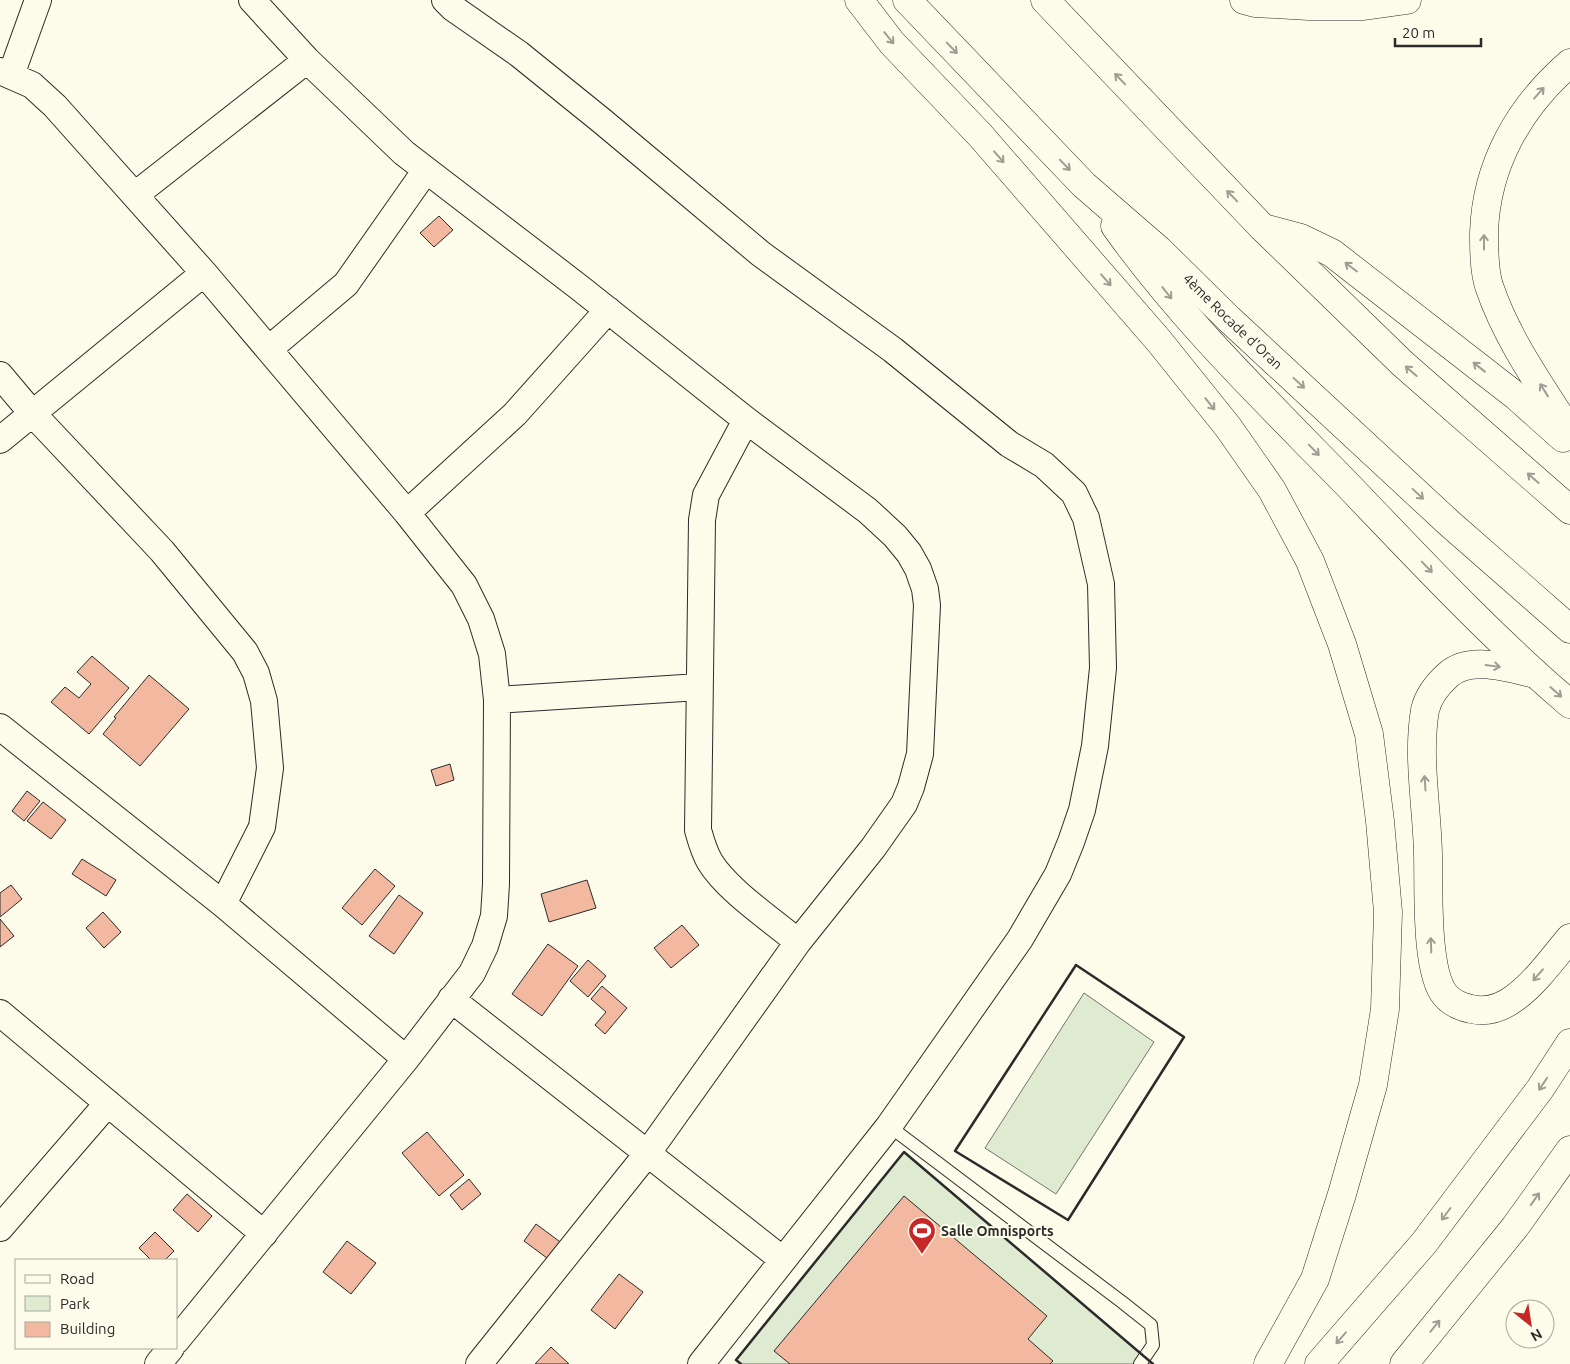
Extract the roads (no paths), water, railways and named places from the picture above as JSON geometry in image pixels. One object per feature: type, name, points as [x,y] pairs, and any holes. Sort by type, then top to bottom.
[{"type":"highway","points":[[858,0],[892,42],[980,135],[1159,341],[1228,426],[1272,490],[1310,561],[1342,644],[1369,734],[1380,821],[1388,912],[1385,1009],[1373,1084],[1316,1279],[1268,1364]]},
{"type":"highway","name":"4ème Rocade d'Oran","points":[[907,0],[1084,185],[1159,250],[1229,319],[1449,523],[1570,629]]},
{"type":"highway","points":[[1045,0],[1262,227],[1403,364],[1570,510]]},
{"type":"highway","points":[[1244,0],[1255,3],[1364,6],[1407,0]]},
{"type":"highway","points":[[1570,63],[1554,76],[1532,101],[1507,140],[1494,175],[1485,211],[1484,248],[1489,284],[1507,331],[1570,432]]},
{"type":"highway","points":[[1084,185],[1139,259],[1180,309],[1226,360],[1455,596],[1535,674],[1570,704]]},
{"type":"highway","points":[[1262,227],[1301,238],[1332,253],[1516,396],[1570,444]]},
{"type":"highway","points":[[1535,674],[1483,664],[1459,668],[1448,675],[1441,683],[1432,695],[1426,708],[1423,727],[1423,758],[1428,832],[1432,958],[1444,994],[1455,1004],[1479,1011],[1498,1008],[1517,997],[1570,938]]},
{"type":"highway","points":[[1319,1364],[1424,1243],[1540,1089],[1570,1043]]},
{"type":"highway","points":[[1404,1364],[1515,1228],[1570,1150]]},
{"type":"street","points":[[38,0],[5,73],[32,85],[55,106],[135,195],[269,349],[407,513],[464,585],[481,619],[492,654],[497,700],[496,884],[494,916],[485,946],[472,973],[406,1059],[178,1339]]},
{"type":"street","points":[[252,0],[307,60],[404,153],[608,310],[746,420],[868,511],[896,536],[918,569],[925,589],[920,754],[904,804],[883,834],[798,942],[647,1154],[479,1364]]},
{"type":"street","points":[[445,0],[452,8],[534,66],[761,254],[893,350],[1009,444],[1044,464],[1074,493],[1086,518],[1101,584],[1103,668],[1096,746],[1082,810],[1058,874],[1020,939],[889,1126],[704,1363]]},
{"type":"street","points":[[135,195],[307,60]]},
{"type":"street","points":[[269,349],[346,284],[426,170]]},
{"type":"street","points":[[0,440],[204,273]]},
{"type":"street","points":[[407,513],[514,414],[608,310]]},
{"type":"street","points":[[0,375],[32,413],[162,551],[245,652],[256,673],[264,701],[270,768],[262,827],[223,904]]},
{"type":"street","points":[[746,420],[706,495],[702,520],[698,830],[702,845],[710,862],[732,887],[798,942]]},
{"type":"street","points":[[497,700],[699,687]]},
{"type":"street","points":[[0,727],[223,904],[406,1059]]},
{"type":"street","points":[[451,999],[783,1260]]},
{"type":"street","points":[[0,1013],[264,1234]]},
{"type":"street","points":[[0,1228],[108,1103]]},
{"type":"street","points":[[158,1364],[170,1349]]},
{"type":"lane","points":[[889,1126],[1151,1326],[1153,1345],[1140,1364]]},
{"type":"place","name":"Salle Omnisports","points":[[922,1255]]}]
